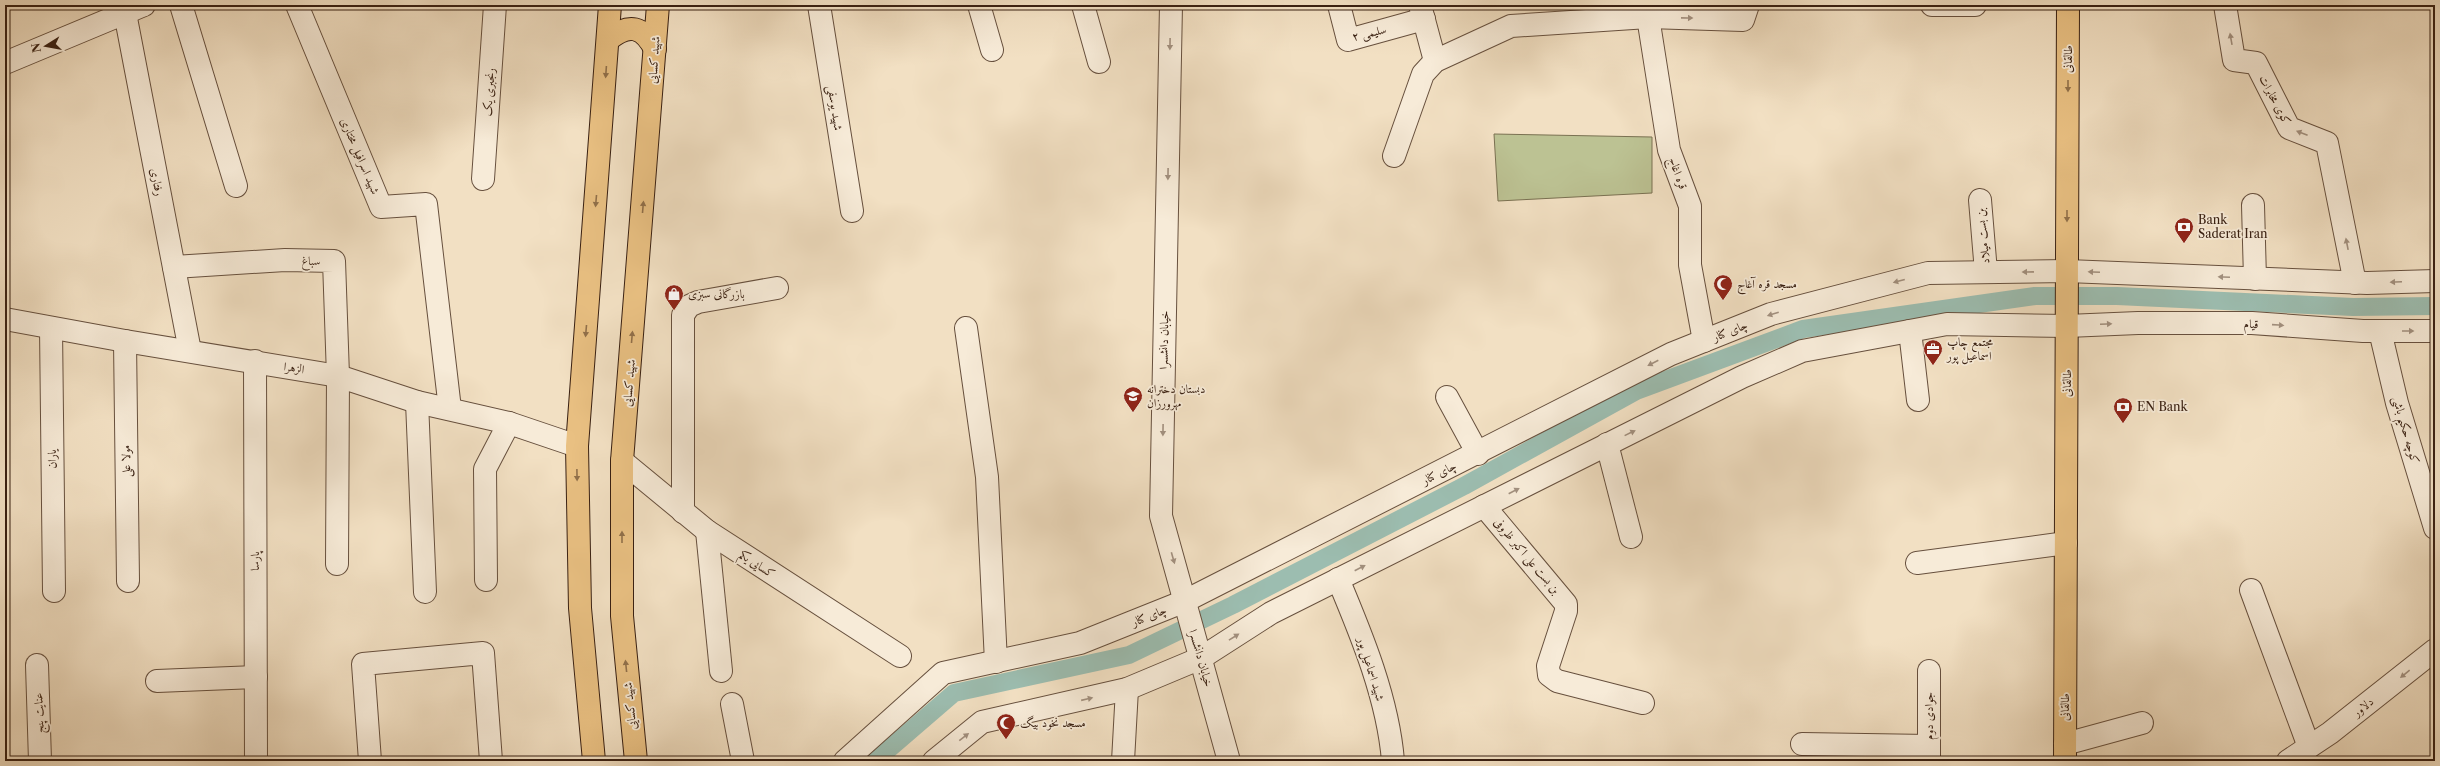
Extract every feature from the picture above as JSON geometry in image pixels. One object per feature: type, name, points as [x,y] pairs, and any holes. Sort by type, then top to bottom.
[{"type":"main road","points":[[594,761],[580,608],[577,446],[609,39],[610,5]]},
{"type":"main road","name":"شهید کسایی","points":[[636,761],[622,616],[622,461],[658,5]]},
{"type":"main road","name":"طالقانی","points":[[2065,753],[2068,5]]},
{"type":"main road","points":[[609,39],[620,30],[635,29],[648,36],[655,49]]},
{"type":"street","points":[[181,5],[236,186]]},
{"type":"street","name":"شهید اسرافیل مختاری","points":[[297,5],[381,207],[426,204],[450,409]]},
{"type":"street","name":"رنجبری یک","points":[[483,179],[495,5]]},
{"type":"street","name":"شهید یوسفی","points":[[819,5],[852,211]]},
{"type":"street","points":[[979,5],[992,50]]},
{"type":"street","points":[[1083,5],[1099,62]]},
{"type":"street","name":"خیابان دانشسرا","points":[[1171,5],[1161,516],[1229,761]]},
{"type":"street","name":"سلیمی ۲","points":[[1339,5],[1348,40],[1422,12]]},
{"type":"street","points":[[1394,156],[1423,74],[1435,62],[1510,26],[1646,11],[1743,20],[1748,5]]},
{"type":"street","points":[[1932,5],[1975,5]]},
{"type":"street","name":"کوی مخابرات","points":[[2225,5],[2234,60],[2256,64],[2289,128],[2327,143],[2355,283]]},
{"type":"street","name":"رفتاری","points":[[5,63],[135,9],[174,267],[190,351]]},
{"type":"street","name":"قره اغاج","points":[[1646,11],[1669,150],[1690,206],[1690,266],[1704,341]]},
{"type":"street","points":[[1422,12],[1435,62]]},
{"type":"street","name":"بن بست میلاد","points":[[1980,200],[1986,272]]},
{"type":"street","points":[[2253,206],[2255,279]]},
{"type":"street","name":"سباغ","points":[[174,267],[284,260],[334,261],[338,376]]},
{"type":"street","points":[[2067,271],[2355,283],[2435,281]]},
{"type":"street","name":"چای کنار","points":[[845,761],[943,673],[1080,643],[1185,601],[1478,454],[1671,354],[1771,314],[1928,273],[2067,271]]},
{"type":"street","points":[[683,512],[684,315],[689,306],[698,302],[776,288]]},
{"type":"street","name":"الزهرا","points":[[5,319],[125,341],[255,361],[338,376],[417,402],[509,423],[577,446]]},
{"type":"street","name":"قیام","points":[[2067,326],[2138,323],[2252,323],[2380,331],[2435,331]]},
{"type":"street","points":[[934,761],[982,722],[1127,690],[1201,658],[1271,614],[1338,579],[1742,377],[1802,351],[1947,324],[2067,326]]},
{"type":"street","name":"یاران","points":[[50,328],[54,591]]},
{"type":"street","points":[[966,328],[987,477],[996,662]]},
{"type":"street","points":[[1910,331],[1918,400]]},
{"type":"street","name":"کوچه حکیم باشی","points":[[2380,331],[2397,403],[2435,528]]},
{"type":"street","name":"مولا علی","points":[[125,341],[128,582]]},
{"type":"street","name":"پارسا","points":[[255,361],[256,761]]},
{"type":"street","points":[[337,564],[338,376]]},
{"type":"street","points":[[1447,396],[1478,454]]},
{"type":"street","points":[[417,402],[425,592]]},
{"type":"street","points":[[486,580],[485,468],[509,423]]},
{"type":"street","points":[[1607,444],[1631,536]]},
{"type":"street","name":"کسایی یکم","points":[[622,461],[706,531],[900,656]]},
{"type":"street","name":"بن بست علی اکبر ظروفی","points":[[1484,506],[1562,596],[1566,604],[1566,611],[1548,666],[1549,676],[1557,681],[1643,703]]},
{"type":"street","points":[[706,531],[721,671]]},
{"type":"street","points":[[1917,563],[2066,543]]},
{"type":"street","name":"شهید اسماعیل پور","points":[[1338,579],[1362,639],[1382,701],[1393,761]]},
{"type":"street","points":[[2251,590],[2309,747]]},
{"type":"street","name":"دلاور","points":[[2288,761],[2330,733],[2435,650]]},
{"type":"street","points":[[370,761],[363,664],[483,653],[491,761]]},
{"type":"street","name":"عنایت پنج","points":[[37,665],[40,761]]},
{"type":"street","name":"جوادی دوم","points":[[1929,671],[1929,754]]},
{"type":"street","points":[[157,681],[256,677]]},
{"type":"street","points":[[1123,761],[1127,690]]},
{"type":"street","points":[[732,704],[743,761]]},
{"type":"street","points":[[2065,753],[2142,723]]},
{"type":"street","points":[[1802,744],[1929,754]]},
{"type":"green space","points":[[1494,134],[1652,137],[1652,193],[1498,201]]},
{"type":"waterway","points":[[875,761],[954,693],[1129,655],[1233,605],[1464,486],[1636,391],[1803,329],[2035,296],[2117,296],[2353,307],[2435,306]]},
{"type":"place","name":"Bank Saderat Iran","points":[[2184,244]]},
{"type":"place","name":"مسجد قره آغاج","points":[[1723,301]]},
{"type":"place","name":"بازرگانی سبزی","points":[[674,311]]},
{"type":"place","name":"مجتمع چاپ اسماعیل پور","points":[[1933,366]]},
{"type":"place","name":"دبستان دخترانه مهرورزان","points":[[1133,413]]},
{"type":"place","name":"EN Bank","points":[[2123,424]]},
{"type":"place","name":"مسجد نخود‌ بیگ","points":[[1006,740]]}]
